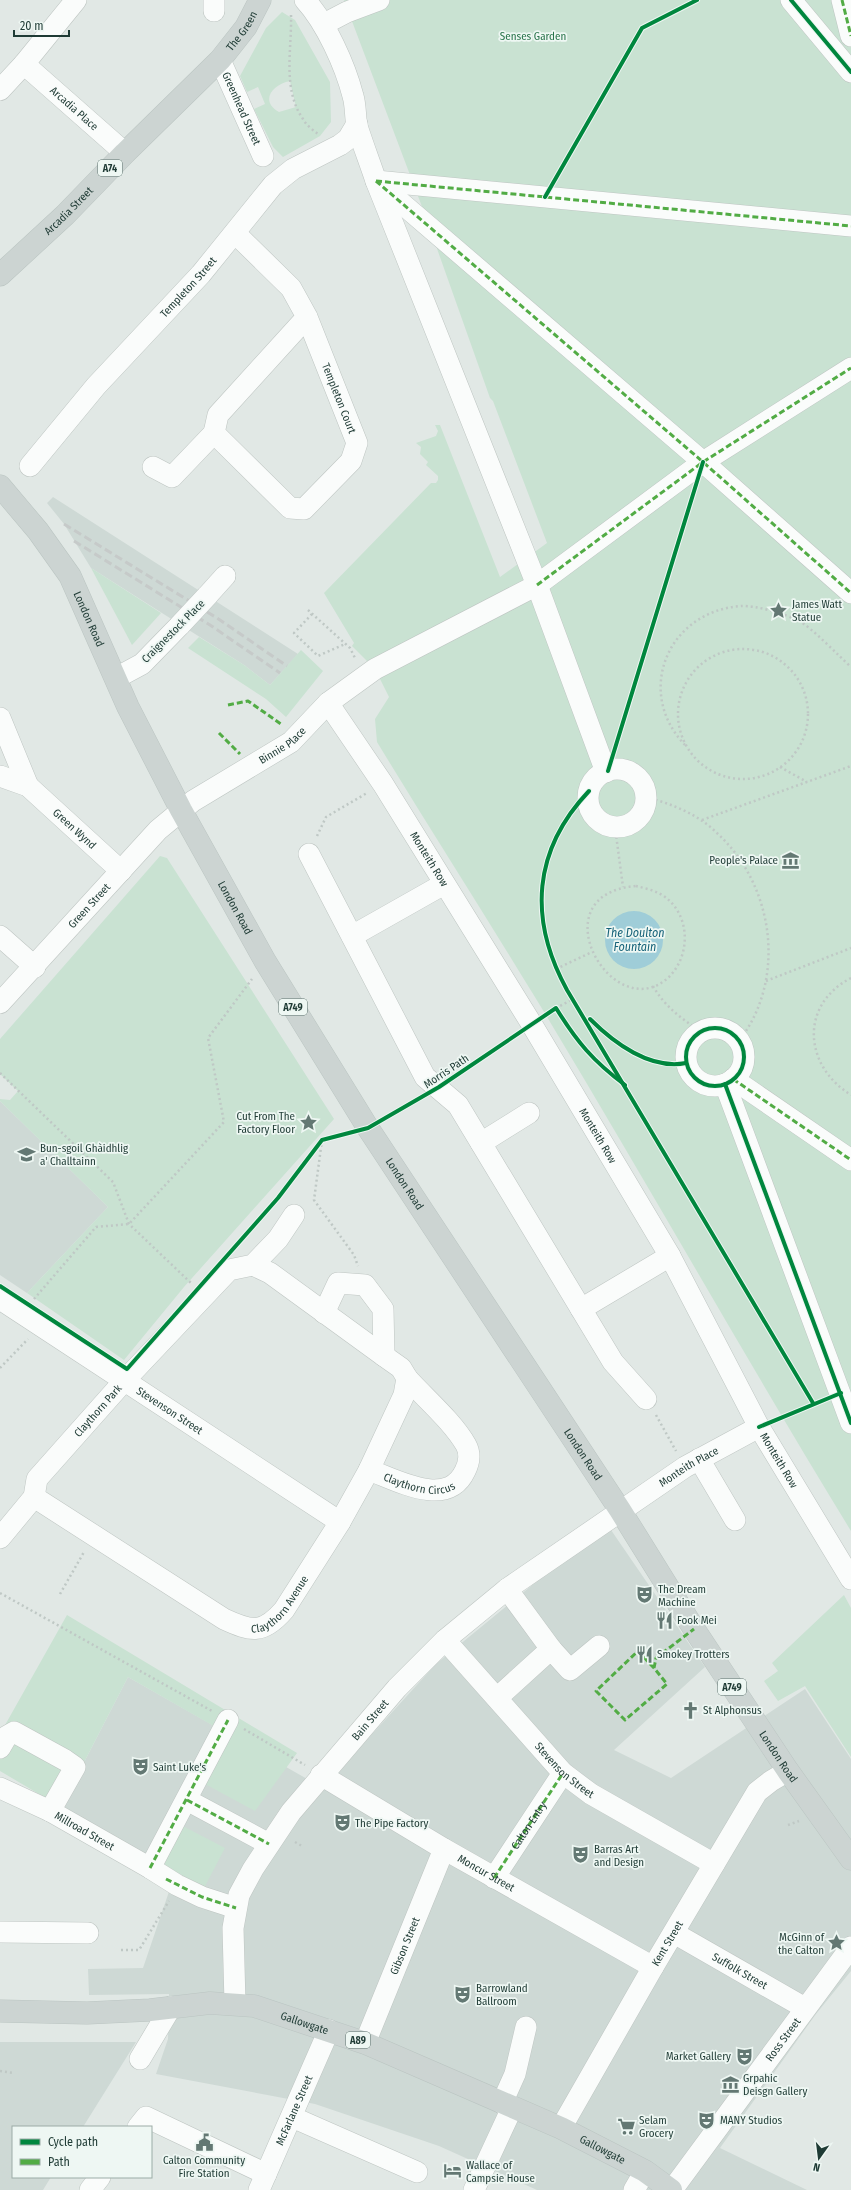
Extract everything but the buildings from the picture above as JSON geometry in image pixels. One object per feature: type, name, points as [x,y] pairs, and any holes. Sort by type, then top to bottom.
[{"type":"main road","name":"The Green","points":[[220,60],[246,27],[260,0]]},
{"type":"main road","name":"Arcadia Street","points":[[0,275],[41,237],[220,60]]},
{"type":"main road","name":"A74","points":[[0,254],[41,237]]},
{"type":"main road","name":"London Road","points":[[2,492],[38,531],[70,576],[145,743],[180,810],[265,961],[368,1128],[620,1510],[694,1629],[788,1771],[851,1859]]},
{"type":"main road","name":"Gallowgate","points":[[0,2011],[87,2013],[235,2003],[254,2006],[365,2043],[561,2128],[645,2171],[671,2190]]},
{"type":"street","points":[[0,90],[24,64],[76,0]]},
{"type":"street","points":[[324,24],[347,12],[379,0]]},
{"type":"street","points":[[791,0],[851,72]]},
{"type":"street","points":[[842,0],[851,36]]},
{"type":"street","points":[[298,6],[318,14],[324,24],[352,94],[357,111],[357,124],[376,181],[537,585],[606,772]]},
{"type":"street","name":"Greenhead Street","points":[[220,60],[263,156]]},
{"type":"street","name":"Arcadia Place","points":[[24,64],[125,153]]},
{"type":"street","name":"Templeton Street","points":[[30,466],[96,386],[201,274],[273,185],[293,169],[324,155],[340,145],[348,139],[357,124]]},
{"type":"street","points":[[376,181],[851,226]]},
{"type":"street","points":[[376,181],[703,462],[851,593]]},
{"type":"street","name":"Templeton Court","points":[[214,433],[290,508],[304,509],[352,461],[357,443],[308,317],[291,288],[235,233]]},
{"type":"street","points":[[153,467],[172,477],[214,433],[218,415],[308,317]]},
{"type":"street","name":"Binnie Place","points":[[180,810],[204,793],[291,742],[328,703],[371,674],[537,585],[703,462],[851,368]]},
{"type":"street","name":"Craignestock Place","points":[[116,678],[142,664],[208,596],[225,576]]},
{"type":"street","name":"Monteith Row","points":[[328,703],[383,784],[531,1023],[670,1256],[759,1427],[851,1579]]},
{"type":"street","name":"Green Wynd","points":[[0,718],[28,786]]},
{"type":"street","points":[[614,770],[632,774],[642,784],[646,796],[645,806],[638,818],[625,826],[615,827],[599,822],[592,812],[588,799],[592,783],[606,772],[614,770]]},
{"type":"street","name":"Green Wynd","points":[[0,776],[28,786],[121,871]]},
{"type":"street","name":"Green Street","points":[[0,1003],[35,967],[121,871],[180,810]]},
{"type":"street","points":[[309,854],[425,1077],[458,1105],[613,1362],[646,1399]]},
{"type":"street","points":[[352,936],[444,884]]},
{"type":"street","points":[[0,936],[35,967]]},
{"type":"street","points":[[713,1028],[723,1029],[732,1033],[739,1041],[744,1057],[739,1073],[729,1082],[716,1086],[706,1084],[697,1080],[690,1072],[686,1063],[687,1047],[691,1040],[700,1031],[713,1028]]},
{"type":"street","points":[[729,1082],[851,1160]]},
{"type":"street","points":[[729,1082],[846,1392],[851,1423]]},
{"type":"street","points":[[481,1143],[529,1113]]},
{"type":"street","points":[[294,1215],[278,1239],[253,1265],[270,1273],[401,1368],[407,1378]]},
{"type":"street","points":[[581,1309],[670,1256]]},
{"type":"street","name":"Claythorn Park","points":[[0,1538],[34,1498],[38,1480],[124,1381],[207,1296],[229,1270],[253,1265]]},
{"type":"street","points":[[324,1313],[338,1283],[365,1285],[383,1309],[384,1356]]},
{"type":"street","name":"Stevenson Street","points":[[0,1299],[340,1522]]},
{"type":"street","name":"Claythorn Avenue","points":[[34,1498],[224,1618],[252,1630],[260,1629],[273,1623],[284,1610],[340,1522],[369,1470],[404,1395],[407,1378]]},
{"type":"street","name":"Claythorn Circus","points":[[369,1470],[429,1491],[442,1491],[450,1487],[459,1482],[466,1471],[470,1458],[467,1446],[407,1378]]},
{"type":"street","name":"Monteith Place","points":[[620,1510],[692,1463],[759,1427]]},
{"type":"street","points":[[692,1463],[735,1520]]},
{"type":"street","name":"Bain Street","points":[[235,2003],[233,1928],[239,1896],[269,1844],[290,1812],[397,1688],[445,1640],[507,1589],[620,1510]]},
{"type":"street","points":[[507,1589],[551,1649],[570,1670],[599,1646]]},
{"type":"street","name":"Stevenson Street","points":[[445,1640],[563,1773],[591,1794],[714,1864]]},
{"type":"street","points":[[497,1698],[551,1649]]},
{"type":"street","points":[[165,1877],[187,1800],[228,1720]]},
{"type":"street","points":[[0,1748],[7,1736],[14,1732],[66,1760],[75,1767],[50,1811]]},
{"type":"street","name":"Kent Street","points":[[561,2128],[653,1967],[757,1792],[788,1771]]},
{"type":"street","name":"Calton Entry","points":[[494,1878],[563,1773]]},
{"type":"street","name":"Moncur Street","points":[[321,1775],[494,1878],[653,1967]]},
{"type":"street","name":"Millroad Street","points":[[0,1788],[50,1811],[202,1897],[236,1908]]},
{"type":"street","points":[[187,1800],[269,1844]]},
{"type":"street","name":"Gibson Street","points":[[365,2043],[444,1849]]},
{"type":"street","points":[[0,1932],[88,1933]]},
{"type":"street","name":"Suffolk Street","points":[[674,1933],[805,2008]]},
{"type":"street","name":"Ross Street","points":[[671,2190],[851,1947]]},
{"type":"street","points":[[140,2059],[171,2007]]},
{"type":"street","points":[[474,2190],[507,2105],[526,2027]]},
{"type":"street","name":"McFarlane Street","points":[[263,2182],[329,2030]]},
{"type":"street","points":[[139,2126],[146,2117],[263,2182]]},
{"type":"street","points":[[292,2117],[417,2172]]},
{"type":"street","points":[[634,2190],[645,2171]]},
{"type":"street","points":[[90,2190],[99,2178]]},
{"type":"path","points":[[298,6],[290,84],[294,102],[303,120],[320,136],[340,145]]},
{"type":"path","points":[[687,748],[682,737],[678,713],[682,689],[690,676],[705,661],[721,653],[747,649],[774,657],[790,670],[802,687],[806,700],[807,721],[802,741],[793,756],[780,767],[759,777],[747,779],[724,776],[703,766],[687,748],[671,730],[662,702],[660,686],[667,655],[674,643],[688,628],[705,616],[728,607],[750,606],[800,621],[851,667]]},
{"type":"path","points":[[308,610],[350,648],[371,674]]},
{"type":"path","points":[[312,614],[294,633],[318,656],[345,644]]},
{"type":"path","points":[[702,820],[851,766]]},
{"type":"path","points":[[780,767],[807,782]]},
{"type":"path","points":[[309,854],[326,817],[383,784]]},
{"type":"path","points":[[646,796],[670,804],[702,820],[730,846],[747,870],[753,883],[768,929],[770,949],[766,982],[758,1010],[739,1041]]},
{"type":"path","points":[[615,827],[623,887]]},
{"type":"path","points":[[636,886],[662,895],[671,903],[682,919],[685,940],[683,952],[671,974],[663,982],[653,986],[639,988],[621,984],[602,968],[592,952],[588,936],[589,914],[604,895],[623,887],[636,886]]},
{"type":"path","points":[[766,982],[851,948]]},
{"type":"path","points":[[554,964],[557,971],[592,952]]},
{"type":"path","points":[[22,1313],[96,1227],[129,1224],[224,1122],[208,1038],[265,961]]},
{"type":"path","points":[[851,978],[840,984],[828,996],[819,1010],[814,1026],[814,1043],[818,1060],[826,1074],[838,1087],[851,1095]]},
{"type":"path","points":[[653,986],[660,999],[672,1011],[700,1031]]},
{"type":"path","points":[[570,995],[578,1006]]},
{"type":"path","points":[[560,1015],[556,1008],[573,999]]},
{"type":"path","points":[[0,1073],[113,1182],[129,1224],[197,1289],[207,1296]]},
{"type":"path","points":[[313,1152],[322,1140],[330,1138]]},
{"type":"path","points":[[322,1140],[314,1200],[354,1255],[365,1285]]},
{"type":"path","points":[[0,1368],[41,1326]]},
{"type":"path","points":[[646,1399],[692,1463]]},
{"type":"path","points":[[60,1594],[94,1537]]},
{"type":"path","points":[[0,1593],[228,1720],[321,1775]]},
{"type":"path","points":[[121,1950],[139,1950],[165,1877]]},
{"type":"path","points":[[0,2071],[14,2073]]},
{"type":"shaded area","points":[[53,497],[298,654],[270,685],[244,665],[91,568],[64,524],[47,503]]},
{"type":"shaded area","name":"Bun-sgoil Ghàidhlig a' Challtainn","points":[[0,1101],[108,1207],[27,1293],[0,1275]]},
{"type":"shaded area","points":[[611,1530],[705,1667],[614,1750],[671,1778],[805,1689],[851,1759],[851,1971],[816,2014],[720,2148],[807,2190],[537,2190],[439,2146],[315,2104],[156,2074],[168,2039],[169,1994],[89,1995],[88,1969],[143,1968],[176,1871],[61,1807],[128,1677],[323,1788],[436,1664],[553,1568]]},
{"type":"shaded area","points":[[0,2042],[136,2042],[84,2126],[12,2126],[12,2178],[50,2178],[43,2190],[0,2190]]},
{"type":"green space","name":"Senses Garden","points":[[344,0],[851,0],[851,1531],[538,1002],[377,742],[375,719],[389,697],[375,669],[352,646],[354,643],[324,593],[431,483],[436,483],[438,480],[438,476],[426,465],[428,462],[420,454],[421,447],[416,443],[436,436],[438,431],[435,425],[440,425],[500,577],[547,543],[493,401],[490,398],[424,212]]},
{"type":"green space","points":[[282,12],[295,20],[330,82],[331,122],[320,136],[283,157],[273,147],[254,109],[265,104],[258,87],[247,92],[240,76],[266,28]],"holes":[[[290,81],[296,107],[279,112],[273,108],[269,98],[274,89]]]},
{"type":"green space","points":[[91,568],[161,613],[132,645]]},
{"type":"green space","points":[[199,637],[244,665],[270,685],[301,650],[323,671],[286,717],[266,699],[188,648]]},
{"type":"green space","points":[[160,856],[167,858],[334,1119],[184,1287],[124,1360],[27,1293],[108,1207],[0,1101],[0,1099],[10,1100],[18,1091],[0,1074],[0,1039]]},
{"type":"green space","points":[[844,1595],[851,1608],[851,1757],[805,1686],[778,1701],[764,1681],[778,1671],[772,1663]]},
{"type":"green space","points":[[67,1615],[297,1753],[255,1811],[205,1784],[231,1736],[128,1677],[61,1807],[0,1771],[0,1734]]},
{"type":"green space","points":[[177,1823],[225,1848],[203,1890],[174,1876],[175,1871],[160,1862]]},
{"type":"water","name":"The Doulton Fountain","points":[[628,911],[640,911],[655,919],[663,934],[663,946],[655,961],[640,969],[628,969],[613,961],[605,946],[605,934],[613,919]]},
{"type":"railway","points":[[64,524],[217,618],[287,666]]},
{"type":"railway","points":[[74,541],[210,625],[280,673]]},
{"type":"marked path","points":[[842,0],[851,36]]},
{"type":"marked path","points":[[376,181],[703,462],[851,593]]},
{"type":"marked path","points":[[376,181],[851,226]]},
{"type":"marked path","points":[[537,585],[703,462],[851,368]]},
{"type":"marked path","points":[[228,705],[248,701],[281,724]]},
{"type":"marked path","points":[[219,733],[240,754]]},
{"type":"marked path","points":[[733,1079],[851,1160]]},
{"type":"marked path","points":[[654,1668],[638,1651],[596,1691],[625,1720],[667,1684],[654,1668],[656,1658],[694,1629]]},
{"type":"marked path","points":[[150,1868],[228,1720]]},
{"type":"marked path","points":[[494,1878],[563,1773]]},
{"type":"marked path","points":[[187,1800],[269,1844]]},
{"type":"marked path","points":[[166,1879],[202,1897],[236,1908]]},
{"type":"cycle path","points":[[545,197],[642,28],[697,0]]},
{"type":"cycle path","points":[[791,0],[851,72]]},
{"type":"cycle path","points":[[608,771],[703,462]]},
{"type":"cycle path","points":[[589,791],[570,814],[556,837],[547,861],[542,886],[542,911],[546,937],[554,963],[567,990],[813,1403]]},
{"type":"cycle path","name":"Morris Path","points":[[0,1286],[127,1369],[278,1198],[322,1140],[368,1128],[439,1087],[556,1008],[586,1050],[604,1068],[625,1085]]},
{"type":"cycle path","points":[[590,1019],[610,1037],[634,1053],[659,1062],[673,1064],[686,1063]]},
{"type":"cycle path","points":[[715,1028],[726,1030],[739,1041],[742,1046],[744,1057],[742,1068],[731,1081],[726,1084],[715,1086],[704,1084],[691,1073],[688,1068],[686,1057],[688,1046],[699,1033],[704,1030],[715,1028]]},
{"type":"cycle path","points":[[725,1084],[851,1423]]},
{"type":"cycle path","points":[[759,1427],[841,1393]]},
{"type":"place","name":"James Watt Statue","points":[[779,610]]},
{"type":"place","name":"People's Palace","points":[[791,860]]},
{"type":"place","name":"Cut From The Factory Floor","points":[[308,1122]]},
{"type":"place","name":"Bun-sgoil Ghàidhlig a' Challtainn","points":[[27,1154]]},
{"type":"place","name":"The Dream Machine","points":[[645,1595]]},
{"type":"place","name":"Fook Mei","points":[[664,1620]]},
{"type":"place","name":"Smokey Trotters","points":[[644,1654]]},
{"type":"place","name":"St Alphonsus","points":[[690,1710]]},
{"type":"place","name":"Saint Luke's","points":[[140,1767]]},
{"type":"place","name":"The Pipe Factory","points":[[342,1823]]},
{"type":"place","name":"Barras Art and Design","points":[[581,1855]]},
{"type":"place","name":"McGinn of the Calton","points":[[837,1943]]},
{"type":"place","name":"Barrowland Ballroom","points":[[463,1994]]},
{"type":"place","name":"Market Gallery","points":[[744,2056]]},
{"type":"place","name":"Grpahic Deisgn Gallery","points":[[730,2084]]},
{"type":"place","name":"MANY Studios","points":[[707,2120]]},
{"type":"place","name":"Selam Grocery","points":[[626,2126]]},
{"type":"place","name":"Calton Community Fire Station","points":[[204,2142]]},
{"type":"place","name":"Wallace of Campsie House","points":[[453,2171]]}]
